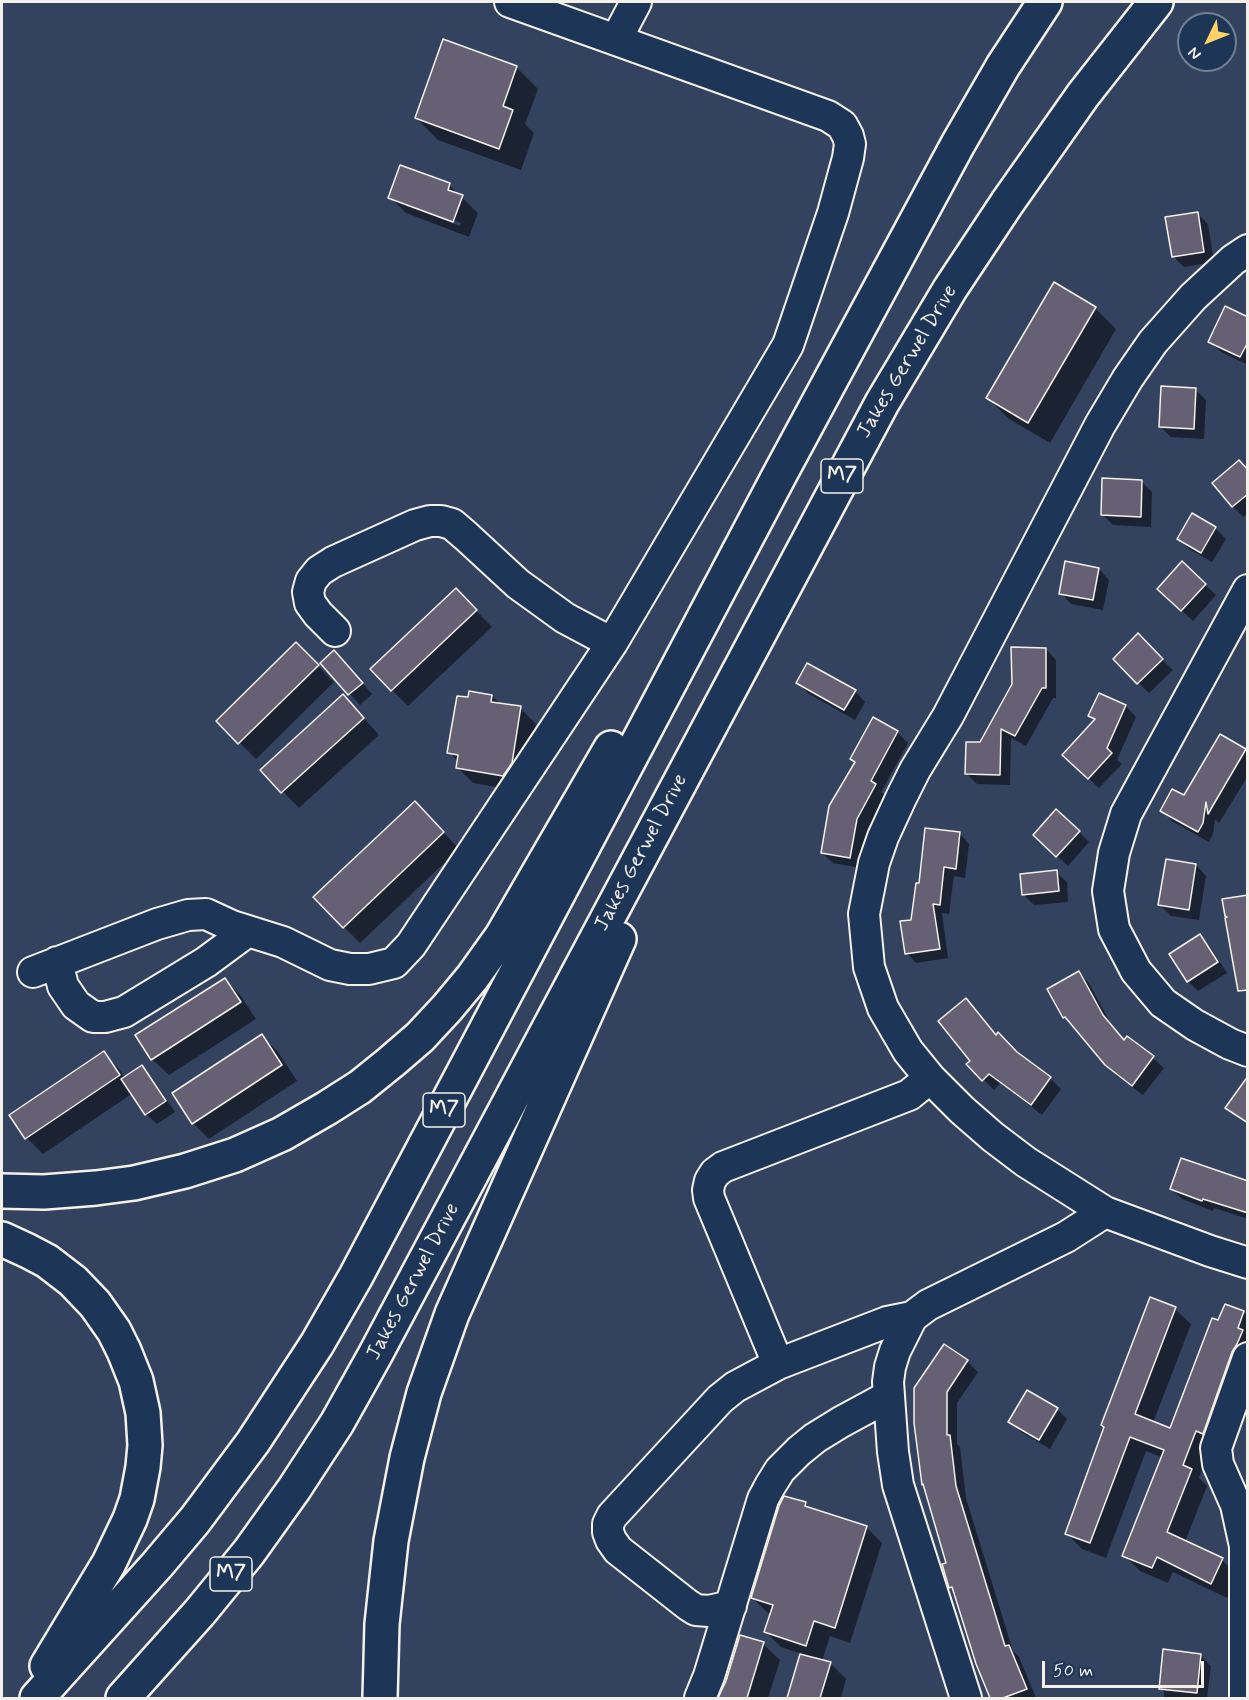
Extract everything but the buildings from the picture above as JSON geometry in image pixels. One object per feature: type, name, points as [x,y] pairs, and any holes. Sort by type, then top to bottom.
[{"type":"highway","name":"M7","points":[[37,1698],[201,1513],[253,1442],[318,1344],[780,474],[969,124],[1045,2]]},
{"type":"highway","name":"Jakes Gerwel Drive","points":[[123,1698],[200,1612],[249,1552],[337,1423],[854,454],[927,327],[1028,173],[1088,89],[1156,2]]},
{"type":"highway","points":[[2,1191],[63,1191],[115,1186],[172,1174],[222,1159],[276,1137],[327,1108],[370,1079],[410,1045],[455,999],[495,947],[740,526],[780,474]]},
{"type":"highway","points":[[380,1698],[382,1624],[391,1541],[409,1450],[432,1369],[455,1306],[668,830],[679,784]]},
{"type":"highway","points":[[2,1239],[38,1256],[64,1274],[88,1296],[102,1313],[120,1341],[133,1371],[143,1413],[145,1434],[140,1488],[124,1534],[109,1563],[27,1698]]},
{"type":"street","points":[[248,931],[206,962],[124,1012],[105,1017],[93,1017],[76,1005],[63,986],[45,967],[157,924],[188,915],[206,914],[232,926],[248,931],[283,942],[330,964],[350,969],[369,969],[394,963],[411,945],[612,643],[788,345],[848,158],[850,144],[848,136],[842,125],[828,116],[510,2]]},
{"type":"street","points":[[616,40],[636,2]]},
{"type":"street","points":[[1248,250],[1233,260],[1193,297],[1153,342],[1128,378],[948,716],[915,770],[883,837],[874,863],[864,914],[869,967],[883,1008],[908,1051],[930,1078],[962,1110],[1018,1155],[1105,1212],[1248,1263]]},
{"type":"street","points":[[336,631],[310,603],[308,592],[311,581],[319,571],[333,562],[415,525],[441,521],[452,525],[518,584],[565,618],[612,643]]},
{"type":"street","points":[[1247,593],[1126,814],[1114,853],[1108,891],[1114,929],[1136,970],[1163,1004],[1196,1026],[1248,1051]]},
{"type":"street","points":[[778,1365],[710,1198],[708,1190],[710,1181],[723,1167],[909,1095],[930,1078]]},
{"type":"street","points":[[719,1643],[696,1610],[618,1550],[608,1532],[609,1524],[618,1508],[720,1399],[753,1377],[887,1322],[912,1317],[928,1305],[1066,1237],[1105,1212]]},
{"type":"street","points":[[912,1317],[895,1351],[890,1367],[888,1382],[893,1452],[898,1485],[966,1698]]},
{"type":"street","points":[[1245,1698],[1245,1545],[1236,1505],[1218,1464],[1216,1448],[1248,1358]]},
{"type":"street","points":[[700,1698],[709,1676],[763,1499],[780,1470],[815,1438],[889,1396]]},
{"type":"street","points":[[696,1610],[709,1611],[731,1606]]}]
